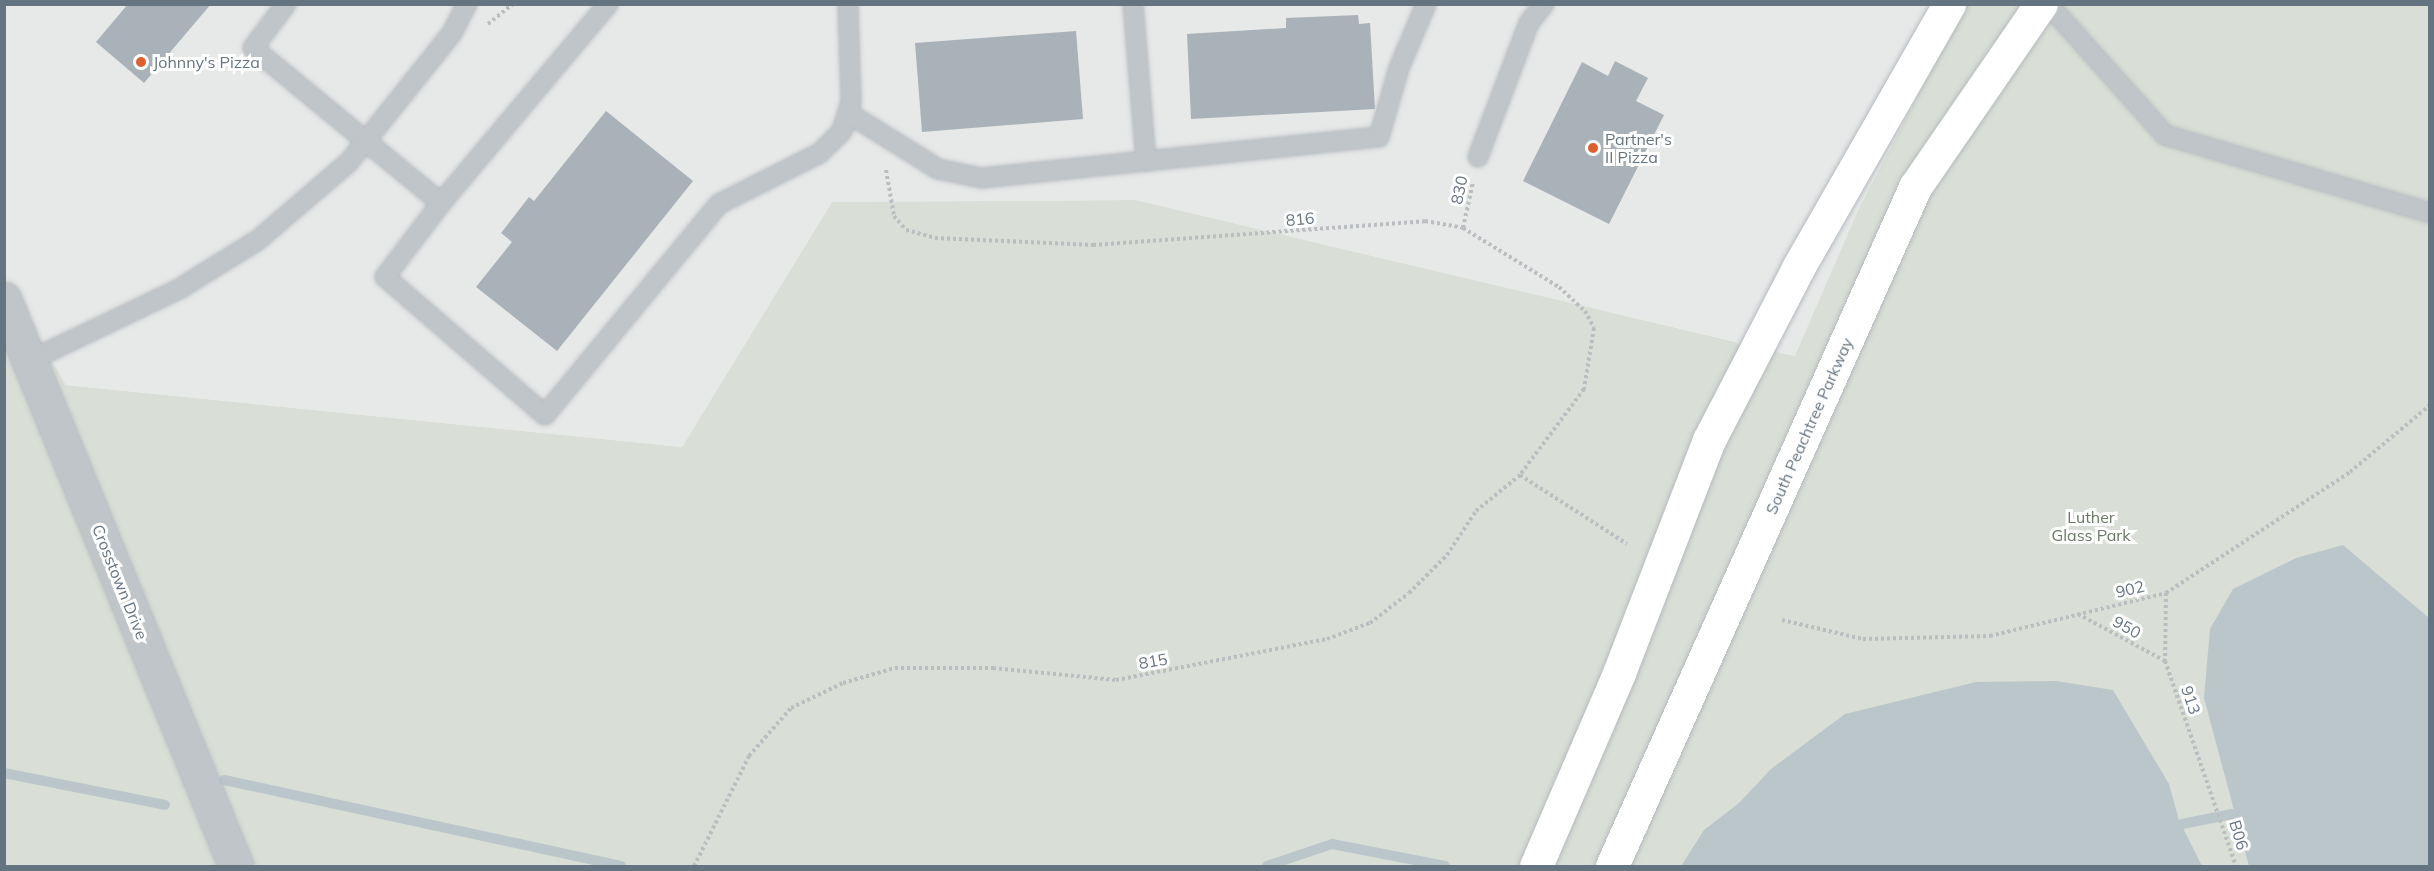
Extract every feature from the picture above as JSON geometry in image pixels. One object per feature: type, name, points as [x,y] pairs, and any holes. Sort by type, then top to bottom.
[{"type":"main road","points":[[1536,867],[1619,673],[1709,440],[1798,268],[1949,4]]},
{"type":"main road","name":"South Peachtree Parkway","points":[[1612,867],[1915,187],[2041,4]]},
{"type":"street","name":"Crosstown Drive","points":[[4,299],[31,360],[236,867]]},
{"type":"lane","points":[[286,4],[253,48],[367,139],[441,203]]},
{"type":"lane","points":[[31,360],[179,289],[258,240],[349,162],[452,33],[467,4]]},
{"type":"lane","points":[[608,4],[441,203],[384,277],[545,415],[719,204],[820,153],[842,131],[848,113],[848,4]]},
{"type":"lane","points":[[1133,4],[1146,161]]},
{"type":"lane","points":[[848,113],[938,169],[981,178],[1379,137],[1399,68],[1426,4]]},
{"type":"lane","points":[[1478,157],[1529,23],[1544,4]]},
{"type":"lane","points":[[2048,4],[2165,135],[2430,213]]},
{"type":"path","name":"816","points":[[880,132],[894,216],[906,230],[935,238],[1093,245],[1425,221],[1463,228],[1559,287],[1585,311],[1594,328],[1584,389],[1520,476]]},
{"type":"path","name":"830","points":[[1463,228],[1478,157]]},
{"type":"path","name":"902","points":[[1782,620],[1874,639],[1990,636],[2166,593],[2349,472],[2430,405]]},
{"type":"path","points":[[1520,476],[1627,544]]},
{"type":"path","name":"815","points":[[694,867],[749,756],[792,708],[843,683],[895,668],[993,668],[1116,680],[1327,639],[1370,623],[1409,593],[1447,555],[1476,511],[1520,476]]},
{"type":"path","name":"913","points":[[2166,593],[2165,661],[2218,810]]},
{"type":"path","name":"950","points":[[2078,613],[2165,661]]},
{"type":"path","name":"B06","points":[[2218,810],[2236,867]]},
{"type":"shaded area","points":[[4,5],[1965,5],[1859,208],[1796,356],[1136,200],[832,202],[682,447],[66,385],[5,277]]},
{"type":"shaded area","points":[[2343,545],[2429,618],[2429,866],[2249,866],[2204,698],[2210,629],[2233,589],[2296,558]]},
{"type":"shaded area","points":[[2056,681],[2113,690],[2169,784],[2179,820],[2202,866],[1681,866],[1704,830],[1739,803],[1771,769],[1845,714],[1976,682]]},
{"type":"green space","name":"Luther Glass Park","points":[[1965,5],[2430,6],[2429,866],[5,866],[4,277],[66,385],[682,447],[832,202],[1136,200],[1795,356],[1859,208]]},
{"type":"building","name":"Johnny's Pizza","points":[[128,4],[211,4],[144,83],[96,42]]},
{"type":"building","points":[[1358,15],[1359,24],[1370,23],[1375,109],[1191,119],[1187,34],[1286,28],[1286,18]]},
{"type":"building","points":[[1076,31],[1083,119],[922,132],[915,43]]},
{"type":"building","name":"Partner's II Pizza","points":[[1615,61],[1648,78],[1636,101],[1664,115],[1609,224],[1523,181],[1582,62],[1608,76]]},
{"type":"building","points":[[606,111],[693,181],[557,351],[476,287],[512,242],[501,233],[529,197],[534,201]]},
{"type":"waterway","points":[[4,773],[165,805]]},
{"type":"waterway","points":[[224,780],[621,866]]},
{"type":"waterway","points":[[2182,824],[2232,814]]},
{"type":"waterway","points":[[1267,866],[1332,844],[1445,866]]},
{"type":"place","name":"Johnny's Pizza","points":[[141,62]]},
{"type":"place","name":"Partner's II Pizza","points":[[1593,148]]}]
